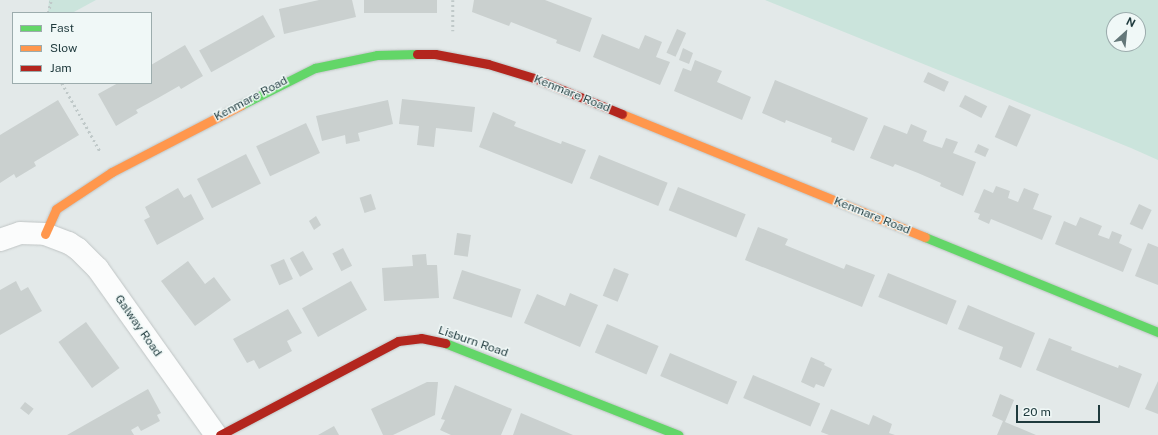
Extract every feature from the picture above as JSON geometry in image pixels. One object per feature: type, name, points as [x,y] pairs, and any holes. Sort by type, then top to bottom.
[{"type":"street","name":"Kenmare Road","points":[[45,234],[56,209],[112,172],[282,82],[315,68],[383,54],[418,53],[453,56],[488,64],[534,78],[1158,332]]},
{"type":"street","points":[[0,240],[20,233],[45,234]]},
{"type":"street","name":"Galway Road","points":[[45,234],[69,243],[78,249],[98,270],[216,435]]},
{"type":"street","name":"Lisburn Road","points":[[220,435],[380,349],[398,341],[421,338],[456,346],[679,435]]},
{"type":"path","points":[[48,12],[51,0]]},
{"type":"path","points":[[453,0],[453,56]]},
{"type":"path","points":[[63,84],[112,172]]},
{"type":"green space","points":[[49,0],[96,0],[74,12],[48,12]]},
{"type":"green space","points":[[765,0],[1158,0],[1158,160],[1131,148]]},
{"type":"building","points":[[319,0],[352,0],[356,17],[284,34],[279,9]]},
{"type":"building","points":[[364,0],[437,0],[437,13],[364,13]]},
{"type":"building","points":[[474,0],[545,0],[592,18],[580,52],[556,43],[557,40],[511,22],[509,26],[472,12]]},
{"type":"building","points":[[263,15],[275,37],[211,72],[199,50]]},
{"type":"building","points":[[677,29],[686,33],[676,57],[666,53]]},
{"type":"building","points":[[602,34],[639,49],[645,35],[662,42],[656,57],[670,62],[660,85],[593,57]]},
{"type":"building","points":[[185,45],[203,76],[181,89],[179,86],[136,110],[138,113],[116,126],[98,94],[116,84],[152,84],[152,64]]},
{"type":"building","points":[[683,48],[693,53],[689,64],[679,60]]},
{"type":"building","points":[[695,60],[722,71],[717,82],[751,97],[742,120],[674,91],[683,68],[691,71]]},
{"type":"building","points":[[928,72],[949,82],[944,92],[923,82]]},
{"type":"building","points":[[775,80],[868,118],[854,151],[831,142],[832,138],[786,120],[785,123],[762,113]]},
{"type":"building","points":[[965,95],[987,106],[981,118],[959,107]]},
{"type":"building","points":[[402,99],[475,107],[472,132],[436,128],[434,147],[417,145],[419,126],[399,124]]},
{"type":"building","points":[[58,100],[79,135],[34,162],[36,166],[16,178],[14,174],[0,183],[0,135]]},
{"type":"building","points":[[388,100],[393,124],[358,133],[360,141],[346,144],[345,135],[322,141],[316,116]]},
{"type":"building","points":[[1009,105],[1031,115],[1017,147],[995,137]]},
{"type":"building","points":[[493,112],[516,122],[514,126],[561,144],[562,141],[586,150],[572,184],[479,147]]},
{"type":"building","points":[[306,123],[320,153],[270,176],[256,146]]},
{"type":"building","points":[[911,124],[927,131],[923,141],[942,148],[946,138],[958,142],[953,153],[976,162],[963,196],[940,186],[941,183],[918,173],[895,164],[893,167],[870,158],[884,125],[907,134]]},
{"type":"building","points":[[978,144],[989,149],[985,157],[974,152]]},
{"type":"building","points":[[246,154],[261,183],[212,208],[197,179]]},
{"type":"building","points":[[599,155],[668,183],[658,206],[590,178]]},
{"type":"building","points":[[996,186],[1010,191],[1008,198],[1018,202],[1024,188],[1039,194],[1033,209],[1052,216],[1042,240],[991,219],[989,224],[978,219],[980,214],[974,212],[984,189],[993,193]]},
{"type":"building","points":[[678,187],[746,214],[736,238],[669,210]]},
{"type":"building","points":[[178,188],[184,198],[191,194],[204,219],[157,245],[144,220],[150,217],[145,207]]},
{"type":"building","points":[[371,194],[376,209],[365,213],[360,198]]},
{"type":"building","points":[[1139,204],[1152,210],[1142,230],[1130,224]]},
{"type":"building","points":[[316,216],[321,225],[314,230],[309,221]]},
{"type":"building","points":[[1080,217],[1102,226],[1098,235],[1109,239],[1112,231],[1122,235],[1119,243],[1132,249],[1123,272],[1055,244],[1064,221],[1076,226]]},
{"type":"building","points":[[758,227],[788,239],[785,245],[844,269],[846,264],[875,275],[862,307],[745,260]]},
{"type":"building","points":[[457,233],[471,235],[468,257],[454,255]]},
{"type":"building","points":[[1148,243],[1158,247],[1158,285],[1135,276]]},
{"type":"building","points":[[343,248],[352,266],[341,271],[332,253]]},
{"type":"building","points":[[303,251],[313,269],[300,277],[290,258]]},
{"type":"building","points":[[426,254],[427,265],[437,265],[439,298],[384,301],[382,268],[413,266],[412,255]]},
{"type":"building","points":[[284,259],[293,279],[279,285],[270,265]]},
{"type":"building","points":[[188,261],[205,284],[214,277],[231,300],[195,326],[161,281]]},
{"type":"building","points":[[614,268],[629,274],[618,302],[603,296]]},
{"type":"building","points":[[462,270],[521,289],[512,318],[453,299]]},
{"type":"building","points":[[888,273],[957,301],[947,325],[878,297]]},
{"type":"building","points":[[16,281],[21,291],[28,287],[42,311],[0,335],[0,290]]},
{"type":"building","points":[[351,281],[367,310],[318,337],[302,308]]},
{"type":"building","points":[[570,293],[598,305],[580,347],[524,323],[537,294],[565,306]]},
{"type":"building","points":[[968,305],[1035,333],[1021,368],[999,359],[1003,347],[958,329]]},
{"type":"building","points":[[288,309],[302,333],[287,341],[292,351],[259,369],[254,360],[247,363],[233,339]]},
{"type":"building","points":[[86,322],[120,368],[92,388],[58,342]]},
{"type":"building","points":[[607,324],[659,346],[646,374],[595,353]]},
{"type":"building","points":[[1049,338],[1072,347],[1071,350],[1118,368],[1119,365],[1142,374],[1129,408],[1036,370]]},
{"type":"building","points":[[670,353],[737,382],[727,405],[660,376]]},
{"type":"building","points":[[811,357],[825,363],[824,365],[832,369],[824,387],[816,384],[814,388],[801,382]]},
{"type":"building","points":[[753,375],[820,404],[810,427],[743,398]]},
{"type":"building","points":[[1158,381],[1158,414],[1145,409]]},
{"type":"building","points":[[427,382],[438,382],[435,415],[393,435],[383,435],[371,409]]},
{"type":"building","points":[[455,385],[512,409],[501,435],[451,435],[440,430],[445,420],[441,419]]},
{"type":"building","points":[[148,389],[161,413],[157,415],[160,421],[141,431],[138,426],[131,430],[134,435],[67,435]]},
{"type":"building","points":[[1000,394],[1014,400],[1005,422],[1036,435],[997,435],[1003,421],[992,416]]},
{"type":"building","points":[[25,402],[34,409],[29,415],[20,408]]},
{"type":"building","points":[[831,409],[869,425],[873,415],[892,424],[889,433],[895,435],[829,435],[821,432]]},
{"type":"building","points":[[521,413],[573,435],[513,435]]},
{"type":"building","points":[[334,426],[339,435],[318,435]]},
{"type":"traffic: fast","points":[[241,105],[315,68],[377,55],[417,54]]},
{"type":"traffic: fast","points":[[925,237],[1158,332]]},
{"type":"traffic: fast","points":[[445,343],[679,435]]},
{"type":"traffic: slow","points":[[45,234],[56,209],[112,172],[241,105]]},
{"type":"traffic: slow","points":[[622,114],[925,237]]},
{"type":"traffic: jam","points":[[417,54],[435,54],[488,64],[534,78],[622,114]]},
{"type":"traffic: jam","points":[[220,435],[398,341],[421,338],[445,343]]}]
